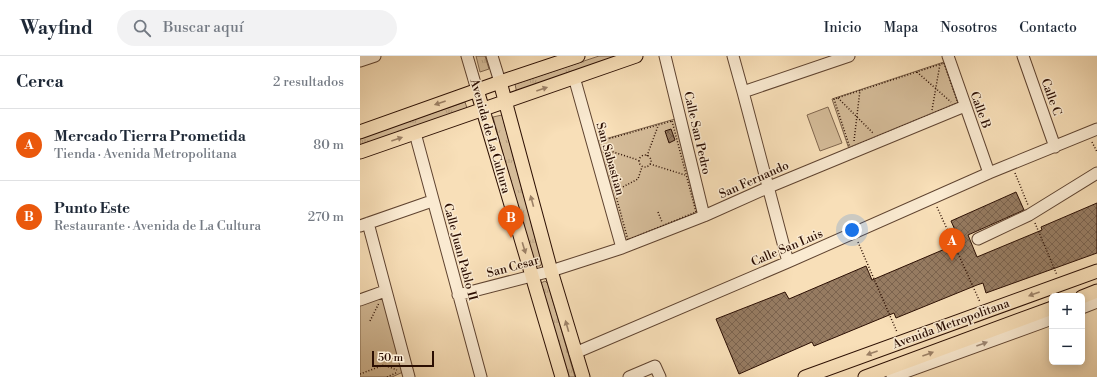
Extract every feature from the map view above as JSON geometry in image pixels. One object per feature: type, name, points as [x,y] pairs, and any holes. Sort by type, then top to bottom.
[{"type":"main road","points":[[360,152],[636,56]]},
{"type":"main road","points":[[360,132],[571,57]]},
{"type":"main road","name":"Avenida de La Cultura","points":[[500,82],[551,271],[583,377]]},
{"type":"main road","name":"Avenida de La Cultura","points":[[476,90],[562,377]]},
{"type":"main road","name":"Avenida Metropolitana","points":[[805,377],[1097,271]]},
{"type":"main road","points":[[1085,296],[1097,291]]},
{"type":"main road","name":"Avenida Metropolitana","points":[[865,377],[1049,309]]},
{"type":"street","points":[[360,61],[375,56]]},
{"type":"street","name":"Avenida de La Cultura","points":[[467,56],[476,90]]},
{"type":"street","name":"Avenida de La Cultura","points":[[492,56],[500,82]]},
{"type":"street","name":"Calle San Pedro","points":[[665,56],[704,216]]},
{"type":"street","points":[[733,56],[744,92],[788,262]]},
{"type":"street","points":[[744,92],[849,56]]},
{"type":"street","name":"Calle C","points":[[1023,56],[1055,146]]},
{"type":"street","name":"Calle B","points":[[946,59],[959,105],[989,173]]},
{"type":"street","name":"San Sabastian","points":[[574,77],[622,248]]},
{"type":"street","name":"San Fernando","points":[[551,271],[622,248],[704,216],[853,149],[959,105]]},
{"type":"street","name":"Calle San Luis","points":[[575,353],[788,262],[989,173],[1093,131]]},
{"type":"street","name":"Calle Juan Pablo II","points":[[415,133],[432,201],[481,377]]},
{"type":"street","points":[[978,239],[1031,213],[1097,173]]},
{"type":"street","points":[[405,375],[364,225],[432,201]]},
{"type":"street","name":"San Cesar","points":[[458,295],[551,271]]},
{"type":"street","points":[[360,300],[383,295]]},
{"type":"street","points":[[1085,307],[1097,302]]},
{"type":"street","points":[[892,377],[1049,320]]},
{"type":"street","points":[[629,377],[655,366],[660,377]]},
{"type":"path","points":[[853,149],[834,99],[940,64],[946,59]]},
{"type":"path","points":[[931,114],[940,64]]},
{"type":"path","points":[[917,72],[959,105]]},
{"type":"path","points":[[853,149],[860,90]]},
{"type":"path","points":[[838,98],[876,137]]},
{"type":"path","points":[[672,121],[696,212],[628,240],[601,141],[658,125],[672,121]]},
{"type":"path","points":[[647,156],[658,125]]},
{"type":"path","points":[[1093,131],[1097,152]]},
{"type":"path","points":[[602,148],[638,160],[638,163],[642,167]]},
{"type":"path","points":[[638,160],[642,156],[647,156]]},
{"type":"path","points":[[647,156],[650,158],[650,164]]},
{"type":"path","points":[[650,164],[686,176]]},
{"type":"path","points":[[642,167],[647,167],[650,164]]},
{"type":"path","points":[[1011,164],[1061,284]]},
{"type":"path","points":[[614,191],[638,179],[642,167]]},
{"type":"path","points":[[933,198],[985,312]]},
{"type":"path","points":[[658,212],[663,225]]},
{"type":"path","points":[[854,232],[902,342]]},
{"type":"path","points":[[370,321],[383,295]]},
{"type":"path","points":[[360,374],[384,365],[405,375]]},
{"type":"green space","points":[[476,56],[485,56],[489,69],[480,72]]},
{"type":"green space","points":[[599,56],[625,56],[517,94],[515,84]]},
{"type":"green space","points":[[947,61],[959,105],[849,149],[832,99]]},
{"type":"green space","points":[[465,102],[468,111],[360,148],[360,138]]},
{"type":"green space","points":[[828,107],[842,143],[820,151],[807,115]]},
{"type":"green space","points":[[502,115],[542,263],[540,266],[533,265],[493,117]]},
{"type":"green space","points":[[675,119],[699,214],[626,242],[598,141]]},
{"type":"green space","points":[[545,281],[548,284],[575,377],[564,377],[541,283]]},
{"type":"green space","points":[[383,297],[403,372],[392,377],[360,377],[360,304]]},
{"type":"building","points":[[671,129],[675,140],[669,143],[665,131]]},
{"type":"building","points":[[1016,192],[1024,210],[968,235],[977,257],[1042,230],[1041,227],[1097,203],[1097,253],[986,293],[983,283],[896,318],[894,313],[814,346],[812,342],[739,374],[716,319],[785,292],[789,299],[866,266],[872,280],[959,243],[960,241],[951,221]]},
{"type":"place","name":"Punto Este","points":[[511,238]]},
{"type":"place","name":"Mercado Tierra Prometida","points":[[952,261]]}]
